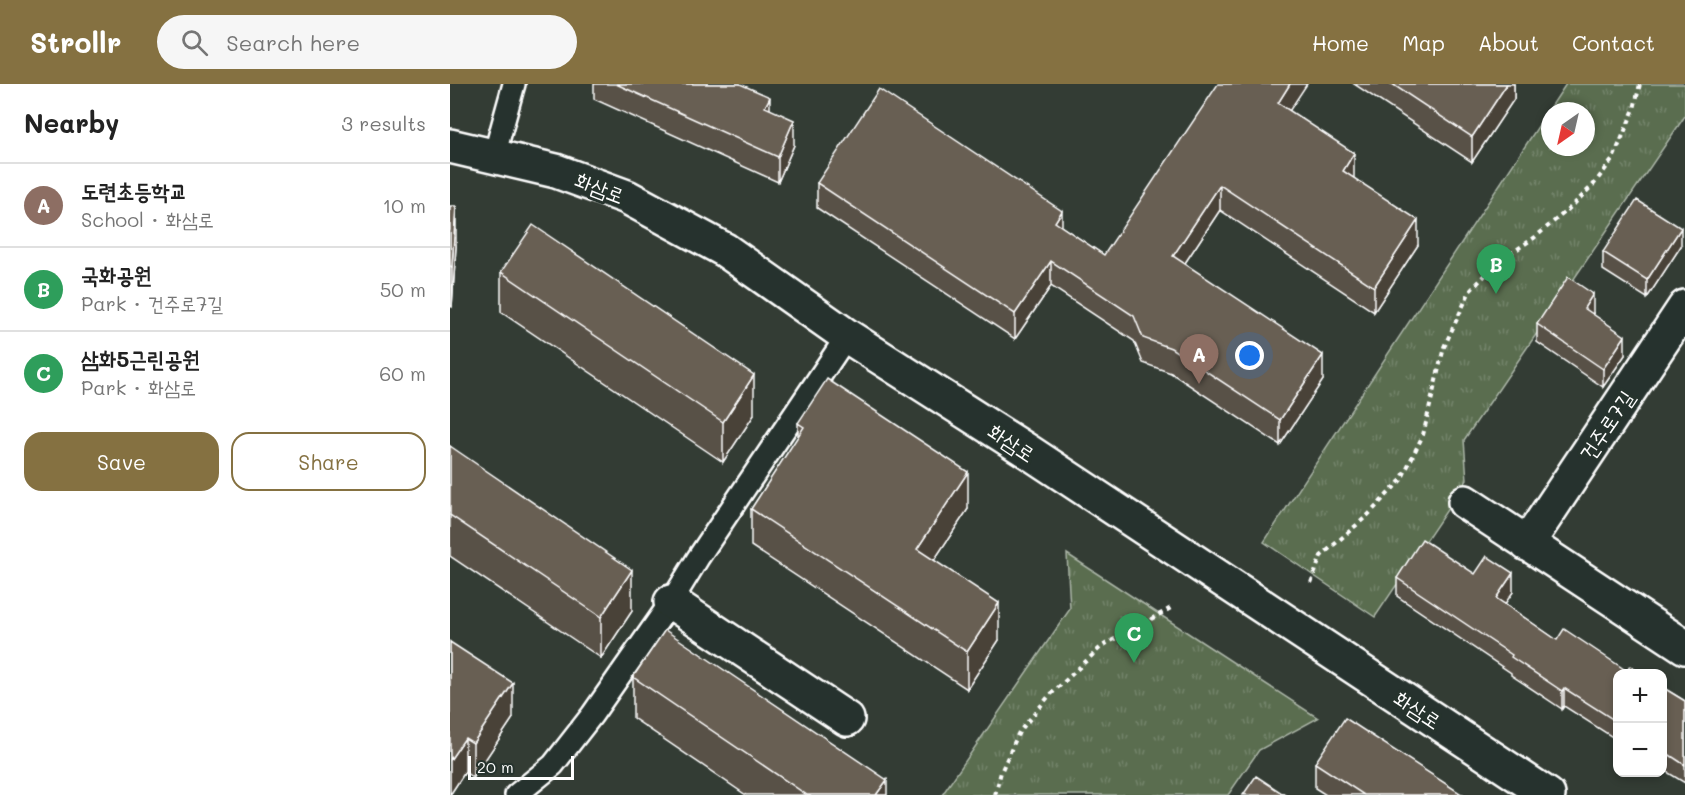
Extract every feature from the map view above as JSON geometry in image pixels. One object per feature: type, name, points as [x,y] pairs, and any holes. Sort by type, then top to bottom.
[{"type":"street","name":"화삼로","points":[[450,146],[556,171],[627,197],[725,250],[847,336],[1029,452],[1548,795]]},
{"type":"street","name":"건주로7길","points":[[1527,544],[1685,307]]},
{"type":"street","points":[[1464,502],[1685,647]]},
{"type":"street","points":[[671,602],[847,719]]},
{"type":"lane","points":[[494,156],[513,84]]},
{"type":"lane","points":[[516,795],[553,765],[592,715],[671,602],[847,336]]},
{"type":"path","points":[[1311,583],[1321,556],[1368,515],[1401,480],[1423,435],[1444,347],[1470,291],[1498,262],[1534,238],[1594,184],[1613,159],[1634,109],[1640,84]]},
{"type":"path","points":[[995,795],[1001,772],[1018,732],[1049,696],[1102,646],[1170,608]]},
{"type":"green space","points":[[1566,84],[1685,84],[1685,116],[1464,440],[1467,480],[1375,617],[1264,542],[1541,122],[1541,156],[1595,156],[1595,102],[1554,102]]},
{"type":"green space","points":[[1067,554],[1318,718],[1259,750],[1228,795],[942,795],[1070,609]]},
{"type":"building","points":[[616,84],[740,84],[770,97],[765,107],[794,120],[778,157]]},
{"type":"building","points":[[1218,84],[1290,84],[1278,103],[1354,153],[1343,171],[1418,220],[1374,287],[1220,185],[1173,256],[1323,355],[1280,420],[1171,348],[1143,338],[1134,316],[1051,261],[1015,314],[817,183],[879,89],[1062,211],[1055,222],[1104,255]]},
{"type":"building","points":[[1392,84],[1507,84],[1472,137]]},
{"type":"building","points":[[1637,200],[1681,228],[1647,280],[1603,252]]},
{"type":"building","points":[[450,206],[456,206],[452,267],[450,266]]},
{"type":"building","points":[[533,225],[754,375],[723,422],[501,272]]},
{"type":"building","points":[[1568,277],[1593,294],[1584,308],[1625,336],[1603,369],[1537,324]]},
{"type":"building","points":[[827,379],[968,472],[917,549],[999,603],[967,652],[751,509],[804,427],[798,423]]},
{"type":"building","points":[[450,446],[632,570],[601,617],[450,515]]},
{"type":"building","points":[[1422,539],[1475,574],[1487,556],[1513,573],[1496,598],[1557,640],[1564,629],[1624,669],[1613,669],[1613,719],[1564,688],[1562,691],[1397,578]]},
{"type":"building","points":[[665,630],[887,780],[876,795],[807,795],[633,677]]},
{"type":"building","points":[[450,642],[513,683],[473,743],[465,738],[450,760]]},
{"type":"building","points":[[1667,690],[1685,701],[1685,765],[1667,753]]},
{"type":"building","points":[[1345,718],[1463,795],[1364,795],[1315,763]]},
{"type":"building","points":[[1256,776],[1285,795],[1243,795]]},
{"type":"place","name":"국화공원","points":[[1496,294]]},
{"type":"place","name":"도련초등학교","points":[[1199,384]]},
{"type":"place","name":"삼화5근린공원","points":[[1134,663]]}]
